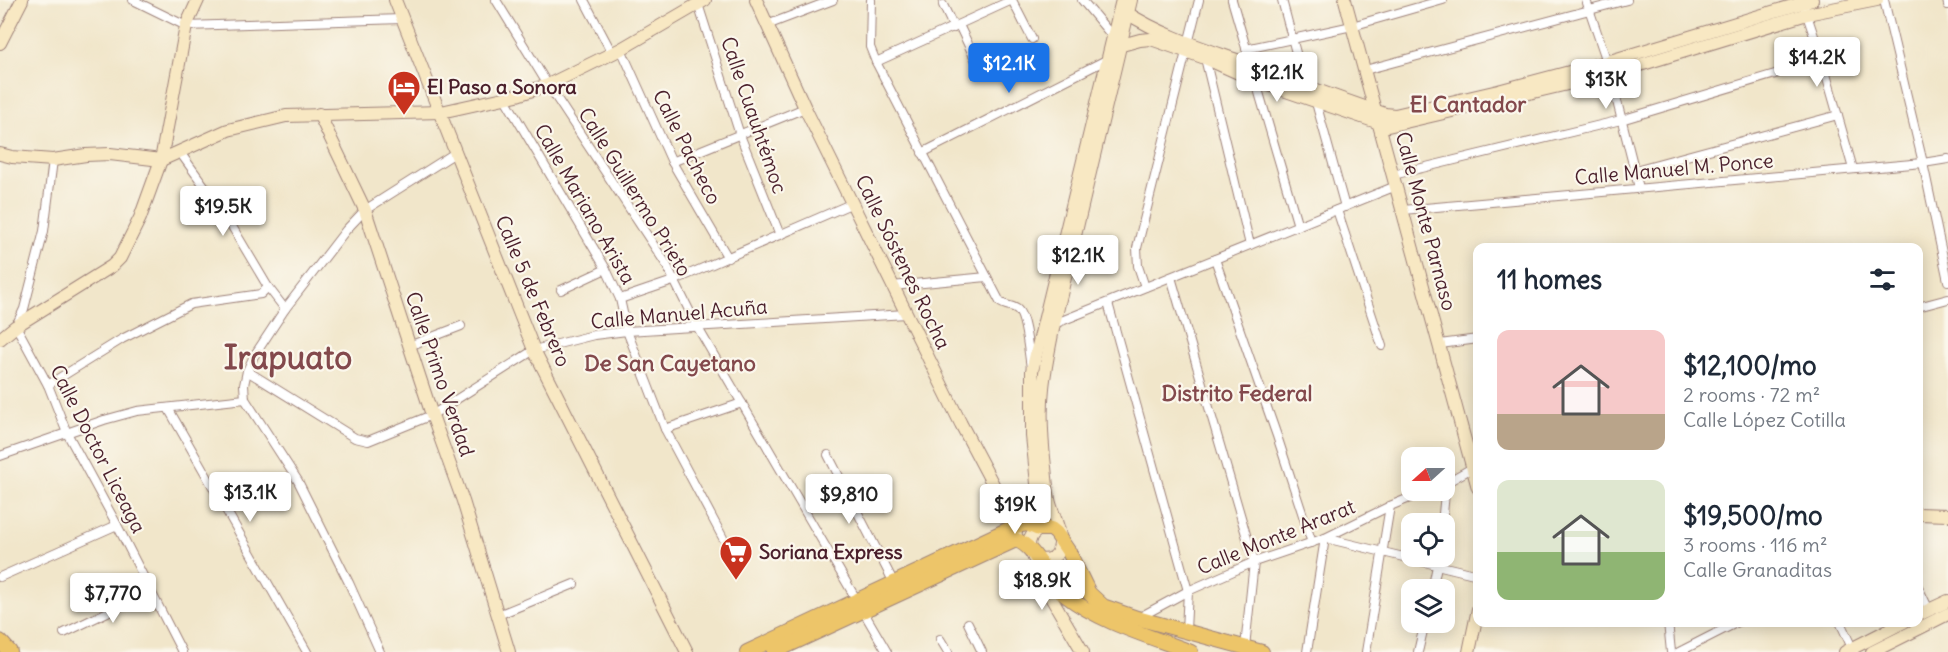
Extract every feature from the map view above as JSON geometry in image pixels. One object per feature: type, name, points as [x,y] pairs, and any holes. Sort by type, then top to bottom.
[{"type":"main road","points":[[747,652],[860,605],[1015,533],[1027,524],[1039,529],[1051,530],[1069,552],[1089,593],[1098,603],[1137,618],[1262,652]]},
{"type":"main road","points":[[1015,533],[1057,588],[1083,607],[1191,652]]},
{"type":"main road","points":[[778,651],[894,583],[1015,533]]},
{"type":"main road","points":[[0,641],[10,652]]},
{"type":"street","points":[[0,43],[22,0]]},
{"type":"street","points":[[132,0],[186,26],[402,19]]},
{"type":"street","points":[[0,339],[16,326],[112,266],[120,258],[140,218],[161,160],[186,26],[198,0]]},
{"type":"street","name":"Calle 5 de Febrero","points":[[395,0],[534,350],[687,652]]},
{"type":"street","name":"Calle Guillermo Prieto","points":[[496,0],[548,85],[666,264],[698,328],[887,652]]},
{"type":"street","name":"Calle Pacheco","points":[[584,0],[616,51],[672,162],[728,258]]},
{"type":"street","name":"Calle Sóstenes Rocha","points":[[756,0],[805,108],[1015,533]]},
{"type":"street","points":[[767,25],[833,0]]},
{"type":"street","points":[[871,0],[870,47],[876,62],[1002,304],[1015,308],[1022,315],[1032,371],[1037,427],[1040,512],[1039,529],[1029,539],[1029,547],[1052,599],[1083,652]]},
{"type":"street","points":[[1082,0],[1115,45]]},
{"type":"street","points":[[1034,556],[1044,560],[1052,559],[1058,554],[1060,546],[1049,500],[1037,427],[1054,324],[1115,45],[1122,0]]},
{"type":"street","points":[[1032,371],[1115,45],[1131,0]]},
{"type":"street","points":[[1145,287],[1138,266],[1137,248],[1199,0]]},
{"type":"street","points":[[1232,0],[1298,226]]},
{"type":"street","points":[[1282,0],[1305,87]]},
{"type":"street","name":"Calle Monte Parnaso","points":[[1344,0],[1378,117],[1473,471]]},
{"type":"street","points":[[1246,49],[1352,26],[1443,0]]},
{"type":"street","points":[[1586,0],[1608,68],[1639,188]]},
{"type":"street","points":[[1365,70],[1627,0]]},
{"type":"street","points":[[1115,45],[1151,39],[1186,47],[1250,66],[1305,87],[1378,117],[1388,126],[1608,68],[1806,4],[1877,0]]},
{"type":"street","points":[[1884,0],[1948,280]]},
{"type":"street","points":[[1947,0],[1948,5]]},
{"type":"street","points":[[876,62],[1008,1],[1032,39]]},
{"type":"street","points":[[0,154],[53,160],[110,154],[161,160],[228,130],[286,116],[441,112],[548,85],[616,51],[701,2]]},
{"type":"street","name":"Calle Cuauhtémoc","points":[[701,2],[740,135],[780,235]]},
{"type":"street","points":[[1806,4],[1853,169]]},
{"type":"street","points":[[943,5],[978,65]]},
{"type":"street","points":[[1127,13],[1205,58],[1254,80],[1378,117]]},
{"type":"street","points":[[922,153],[1115,45],[1152,28]]},
{"type":"street","points":[[1205,58],[1250,245]]},
{"type":"street","points":[[1054,324],[1341,208],[1394,180],[1621,120],[1822,60]]},
{"type":"street","name":"Calle Mariano Arista","points":[[504,97],[606,269],[620,299],[627,331],[665,429],[723,538]]},
{"type":"street","points":[[1315,99],[1341,208],[1382,346]]},
{"type":"street","points":[[672,162],[805,108]]},
{"type":"street","name":"Calle Primo Verdad","points":[[319,114],[365,210],[432,415],[463,501],[509,652]]},
{"type":"street","points":[[1635,170],[1838,115]]},
{"type":"street","points":[[179,151],[224,213],[268,287],[285,309]]},
{"type":"street","points":[[380,652],[349,583],[298,481],[245,399],[244,385],[254,356],[285,309],[346,230],[365,210],[455,153]]},
{"type":"street","name":"Calle Manuel M. Ponce","points":[[1403,210],[1948,159]]},
{"type":"street","points":[[16,326],[24,309],[44,231],[53,160]]},
{"type":"street","points":[[620,299],[673,281],[853,203]]},
{"type":"street","points":[[1215,259],[1312,543]]},
{"type":"street","points":[[561,290],[606,269]]},
{"type":"street","points":[[892,286],[987,277]]},
{"type":"street","points":[[1171,277],[1254,562],[1245,647]]},
{"type":"street","points":[[48,385],[122,339],[191,304],[261,294],[268,287]]},
{"type":"street","points":[[1923,306],[1948,298]]},
{"type":"street","points":[[1108,303],[1188,591],[1186,630]]},
{"type":"street","name":"Calle Manuel Acuña","points":[[247,371],[356,438],[369,441],[432,415],[534,350],[594,335],[906,314]]},
{"type":"street","name":"Calle Doctor Liceaga","points":[[16,326],[48,385],[67,433],[182,652]]},
{"type":"street","points":[[409,346],[461,326]]},
{"type":"street","points":[[1440,344],[1473,340]]},
{"type":"street","points":[[0,456],[136,411],[245,399]]},
{"type":"street","points":[[665,429],[742,403]]},
{"type":"street","points":[[168,408],[307,652]]},
{"type":"street","points":[[828,455],[894,583]]},
{"type":"street","points":[[1455,478],[1472,468]]},
{"type":"street","name":"Calle Monte Ararat","points":[[1137,618],[1188,591],[1254,562],[1325,538],[1404,501]]},
{"type":"street","points":[[1366,652],[1390,507]]},
{"type":"street","points":[[1923,514],[1948,515]]},
{"type":"street","points":[[0,577],[117,525]]},
{"type":"street","points":[[1307,652],[1325,538],[1401,555]]},
{"type":"street","points":[[1455,567],[1473,573]]},
{"type":"street","points":[[498,615],[574,584]]},
{"type":"street","points":[[64,633],[151,591]]},
{"type":"street","points":[[1924,613],[1948,601]]},
{"type":"street","points":[[1923,626],[1948,614]]},
{"type":"street","points":[[968,623],[982,652]]},
{"type":"street","points":[[1469,652],[1474,627]]},
{"type":"street","points":[[1668,627],[1671,652]]},
{"type":"street","points":[[1679,652],[1728,627]]},
{"type":"street","points":[[1842,627],[1851,651],[1895,627]]},
{"type":"street","points":[[1872,652],[1922,627]]},
{"type":"street","points":[[1418,652],[1422,633]]},
{"type":"street","points":[[940,639],[948,652]]},
{"type":"place","name":"El Paso a Sonora","points":[[404,116]]},
{"type":"place","name":"Soriana Express","points":[[736,581]]},
{"type":"district","name":"El Cantador","points":[[1468,104]]},
{"type":"district","name":"Irapuato","points":[[288,358]]},
{"type":"district","name":"De San Cayetano","points":[[670,363]]},
{"type":"district","name":"Distrito Federal","points":[[1237,393]]}]
